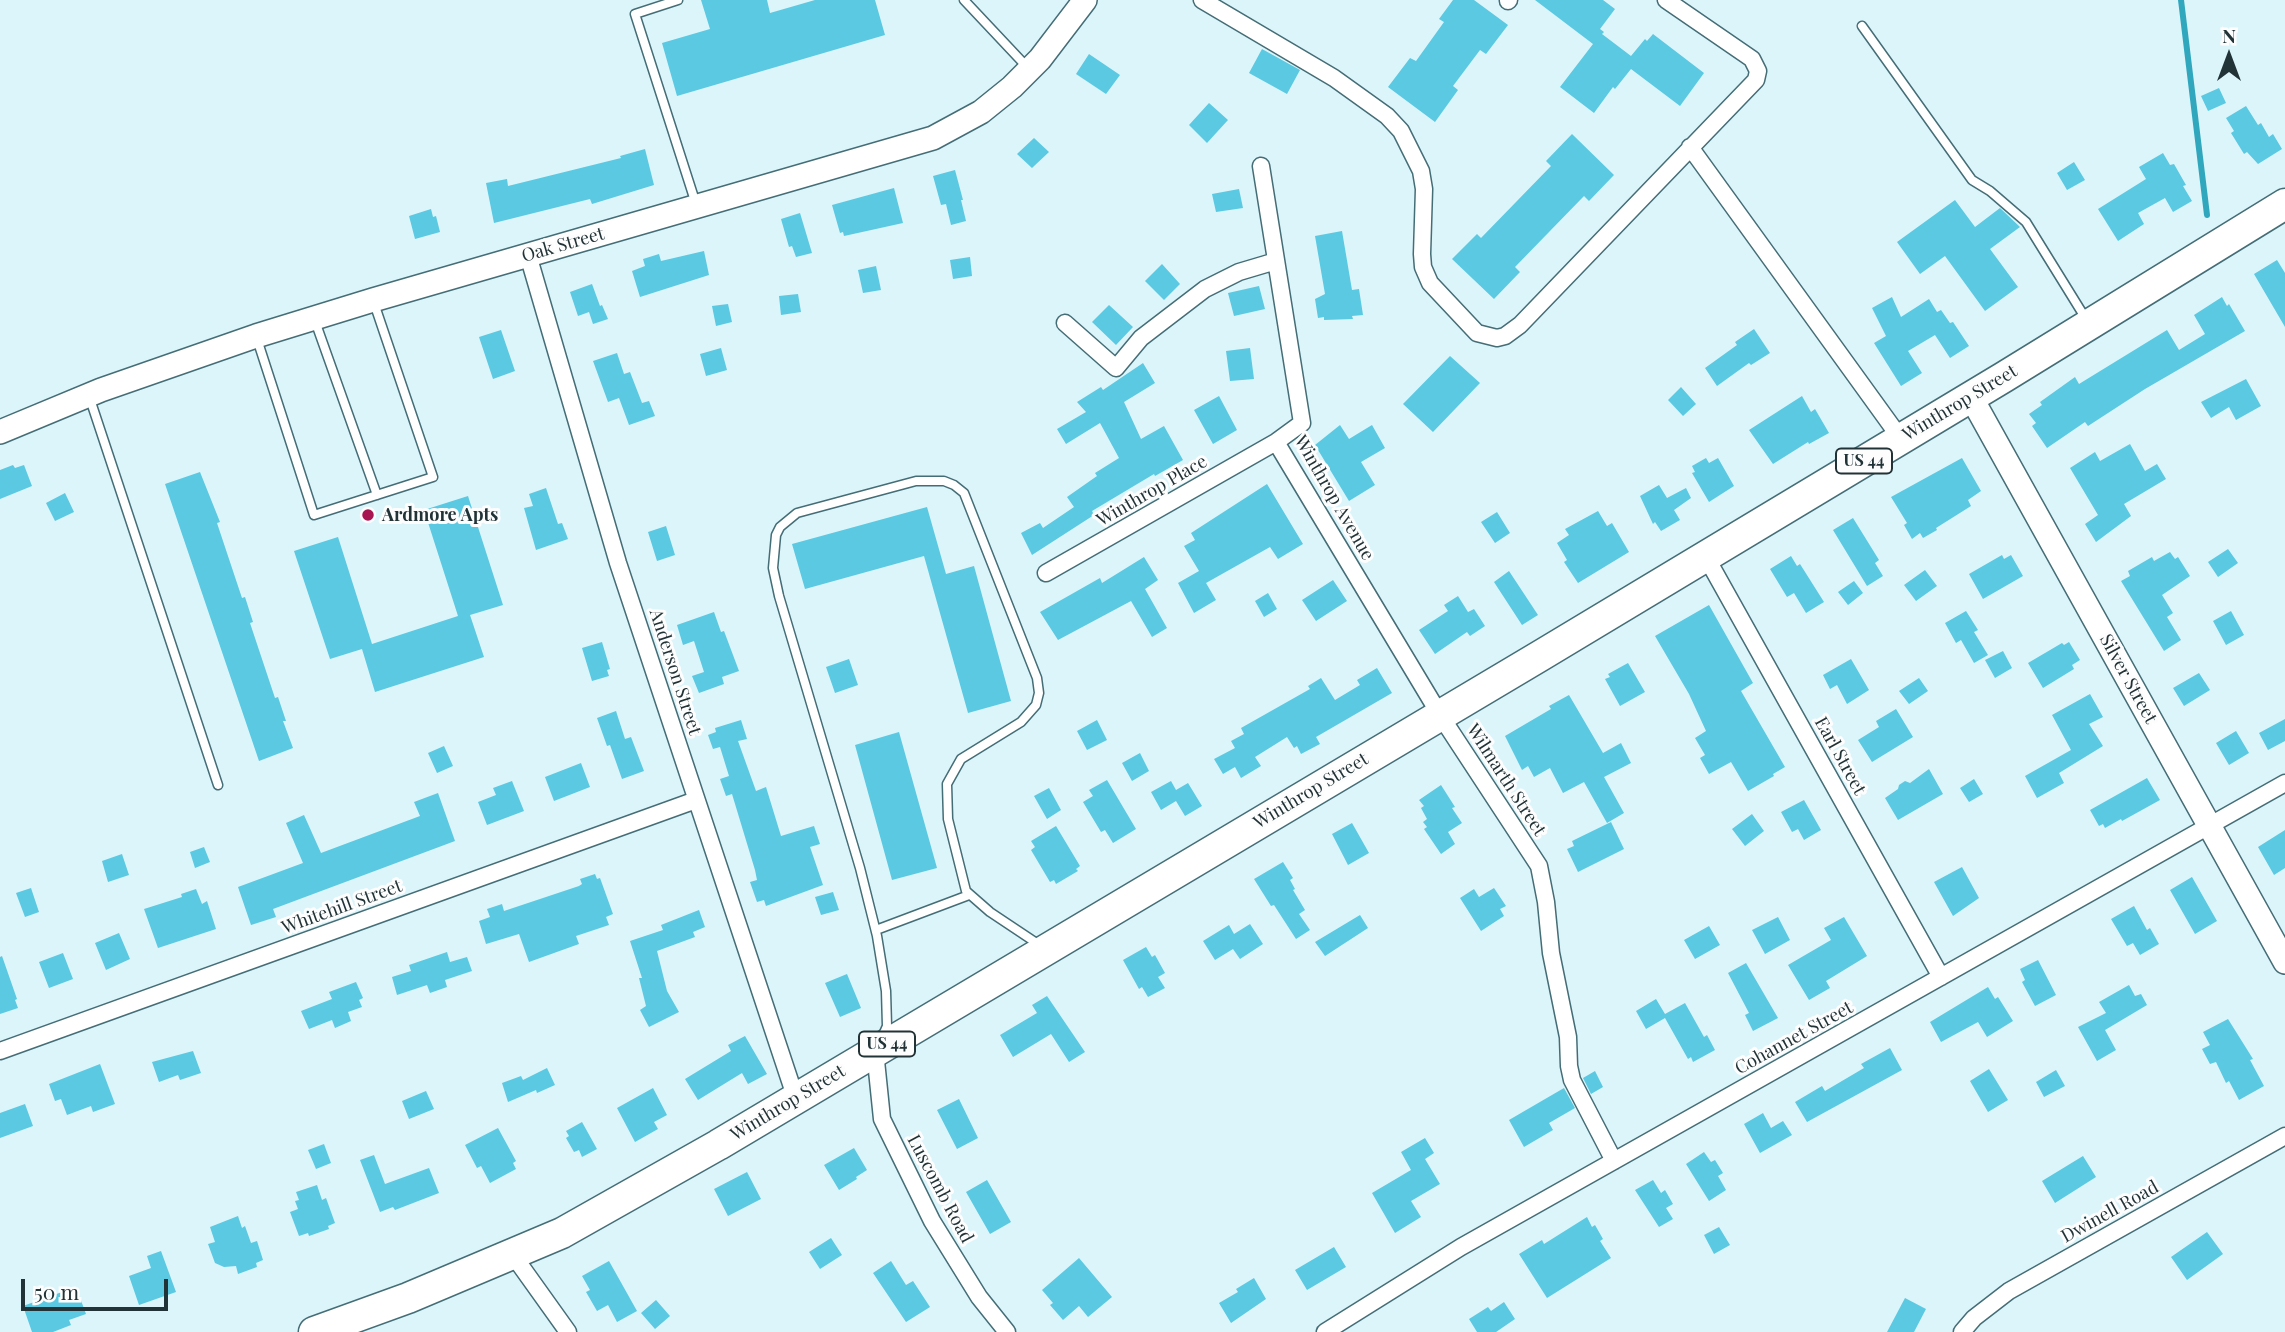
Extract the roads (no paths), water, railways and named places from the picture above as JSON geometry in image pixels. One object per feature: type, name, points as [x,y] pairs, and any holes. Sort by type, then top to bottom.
[{"type":"highway","name":"Winthrop Street","points":[[314,1332],[408,1298],[562,1233],[796,1099],[1440,715],[1971,397],[2285,204]]},
{"type":"street","name":"Oak Street","points":[[0,432],[89,395],[256,336],[933,138],[981,112],[1030,70],[1085,0]]},
{"type":"street","points":[[1202,0],[1344,85],[1387,116],[1401,131],[1421,171],[1424,189],[1423,267],[1430,283],[1471,327],[1483,336],[1497,338],[1520,325],[1754,83],[1758,71],[1752,59],[1666,0]]},
{"type":"street","points":[[1690,148],[1901,439]]},
{"type":"street","name":"Winthrop Avenue","points":[[1261,166],[1302,423],[1276,442],[1440,715]]},
{"type":"street","name":"Anderson Street","points":[[528,255],[618,563],[796,1099]]},
{"type":"street","points":[[1065,323],[1116,368],[1141,338],[1205,289],[1239,272],[1276,261]]},
{"type":"street","name":"Silver Street","points":[[1971,397],[2285,962]]},
{"type":"street","name":"Winthrop Place","points":[[1046,573],[1276,442]]},
{"type":"street","name":"Earl Street","points":[[1705,555],[1941,977]]},
{"type":"street","name":"Wilmarth Street","points":[[1440,715],[1539,866],[1546,902],[1550,953],[1568,1037],[1572,1080],[1614,1161]]},
{"type":"street","name":"Cohannet Street","points":[[1336,1329],[1444,1256],[2285,783]]},
{"type":"street","name":"Whitehill Street","points":[[0,1051],[696,800]]},
{"type":"street","name":"Luscomb Road","points":[[875,1051],[882,1119],[932,1221],[979,1297],[1007,1332]]},
{"type":"street","name":"Dwinell Road","points":[[1962,1332],[1973,1318],[2009,1291],[2285,1136]]},
{"type":"street","points":[[513,1255],[568,1332]]},
{"type":"lane","points":[[678,0],[635,14],[697,207]]},
{"type":"lane","points":[[964,0],[1030,70]]},
{"type":"lane","points":[[1862,26],[1972,180],[1990,191],[2025,222],[2090,324]]},
{"type":"lane","points":[[256,336],[314,515],[433,477],[373,300]]},
{"type":"lane","points":[[314,318],[377,495]]},
{"type":"lane","points":[[89,395],[218,785]]},
{"type":"lane","points":[[875,1051],[887,1026],[885,982],[876,930],[773,568],[776,535],[780,527],[797,513],[916,481],[935,480],[959,488],[971,508],[1037,678],[1039,693],[1036,705],[1029,715],[961,759],[947,784],[947,819],[963,886],[969,895],[1046,950]]},
{"type":"lane","points":[[876,930],[969,895]]},
{"type":"waterway","points":[[2181,0],[2207,215]]},
{"type":"place","name":"Ardmore Apts","points":[[368,515]]}]
